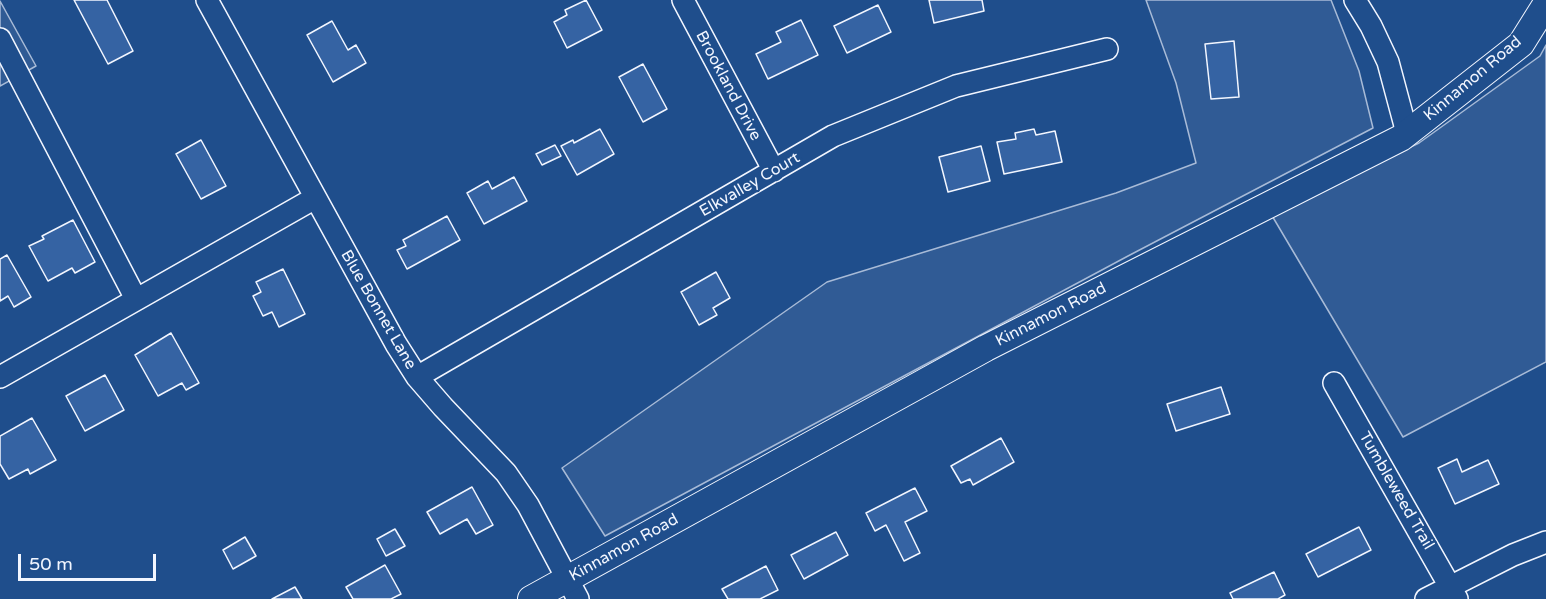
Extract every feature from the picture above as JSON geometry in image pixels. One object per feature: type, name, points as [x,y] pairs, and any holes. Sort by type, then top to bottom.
[{"type":"main road","name":"Kinnamon Road","points":[[531,599],[573,589],[986,348],[1401,138],[1521,44],[1546,4]]},
{"type":"street","name":"Blue Bonnet Lane","points":[[207,0],[396,344],[417,377],[506,473],[528,505],[573,589]]},
{"type":"street","name":"Brookland Drive","points":[[683,0],[774,171]]},
{"type":"street","points":[[1355,0],[1371,26],[1388,62],[1407,134]]},
{"type":"street","points":[[0,39],[136,299]]},
{"type":"street","name":"Elkvalley Court","points":[[417,377],[833,136],[956,86],[1107,50]]},
{"type":"street","points":[[0,376],[315,198]]},
{"type":"street","name":"Tumbleweed Trail","points":[[1334,382],[1454,593]]},
{"type":"street","points":[[1426,599],[1454,593],[1513,555],[1546,542]]},
{"type":"shaded area","points":[[1146,0],[1331,0],[1359,71],[1373,128],[1128,256],[605,536],[562,468],[827,282],[1116,193],[1196,163],[1176,83]]},
{"type":"shaded area","points":[[0,1],[36,66],[0,86]]},
{"type":"shaded area","points":[[1546,45],[1546,362],[1403,437],[1271,214],[1419,143],[1540,56]]},
{"type":"building","points":[[74,0],[107,0],[133,51],[108,64]]},
{"type":"building","points":[[586,0],[602,30],[567,48],[554,22],[567,15],[565,10]]},
{"type":"building","points":[[929,0],[982,0],[984,11],[934,23]]},
{"type":"building","points":[[878,5],[891,32],[847,53],[834,26]]},
{"type":"building","points":[[801,20],[818,55],[768,79],[756,54],[781,42],[776,32]]},
{"type":"building","points":[[332,21],[348,50],[356,45],[366,63],[333,82],[307,35]]},
{"type":"building","points":[[1234,41],[1239,97],[1211,99],[1205,44]]},
{"type":"building","points":[[643,64],[667,109],[643,122],[619,77]]},
{"type":"building","points":[[600,129],[614,154],[577,175],[561,146],[573,140],[574,143]]},
{"type":"building","points":[[1034,129],[1036,135],[1055,131],[1062,162],[1004,174],[997,142],[1016,139],[1015,133]]},
{"type":"building","points":[[201,140],[226,186],[201,199],[176,154]]},
{"type":"building","points":[[555,145],[561,156],[542,165],[536,154]]},
{"type":"building","points":[[981,146],[990,181],[948,192],[939,157]]},
{"type":"building","points":[[514,177],[527,201],[484,224],[467,193],[488,181],[492,189]]},
{"type":"building","points":[[447,216],[460,240],[407,269],[397,250],[406,246],[403,240]]},
{"type":"building","points":[[73,220],[95,262],[75,273],[72,268],[48,281],[29,246],[44,239],[42,236]]},
{"type":"building","points":[[7,255],[31,297],[14,307],[8,296],[0,301],[0,259]]},
{"type":"building","points":[[283,269],[305,314],[279,327],[272,312],[263,316],[253,296],[261,292],[256,282]]},
{"type":"building","points":[[716,272],[730,298],[713,308],[717,315],[699,325],[681,292]]},
{"type":"building","points":[[171,333],[199,383],[186,390],[182,383],[158,396],[135,355]]},
{"type":"building","points":[[105,375],[124,410],[85,431],[66,396]]},
{"type":"building","points":[[1221,387],[1230,414],[1176,431],[1167,404]]},
{"type":"building","points":[[32,418],[56,460],[30,474],[28,469],[9,479],[0,464],[0,436]]},
{"type":"building","points":[[1001,438],[1014,462],[973,485],[970,479],[961,483],[951,466]]},
{"type":"building","points":[[1457,459],[1462,472],[1488,460],[1499,484],[1455,504],[1438,468]]},
{"type":"building","points":[[472,487],[493,525],[476,534],[467,519],[440,534],[427,512]]},
{"type":"building","points":[[915,488],[927,511],[905,522],[920,553],[904,561],[886,525],[875,531],[866,513]]},
{"type":"building","points":[[1359,527],[1371,550],[1318,577],[1306,554]]},
{"type":"building","points":[[395,529],[405,546],[386,556],[377,539]]},
{"type":"building","points":[[836,532],[848,555],[804,579],[791,555]]},
{"type":"building","points":[[245,537],[256,556],[233,569],[223,550]]},
{"type":"building","points":[[385,565],[401,594],[391,599],[353,599],[346,587]]},
{"type":"building","points":[[766,566],[778,590],[760,599],[728,599],[722,589]]},
{"type":"building","points":[[1274,572],[1285,595],[1278,599],[1233,599],[1230,593]]},
{"type":"building","points":[[295,587],[302,599],[272,599]]}]
